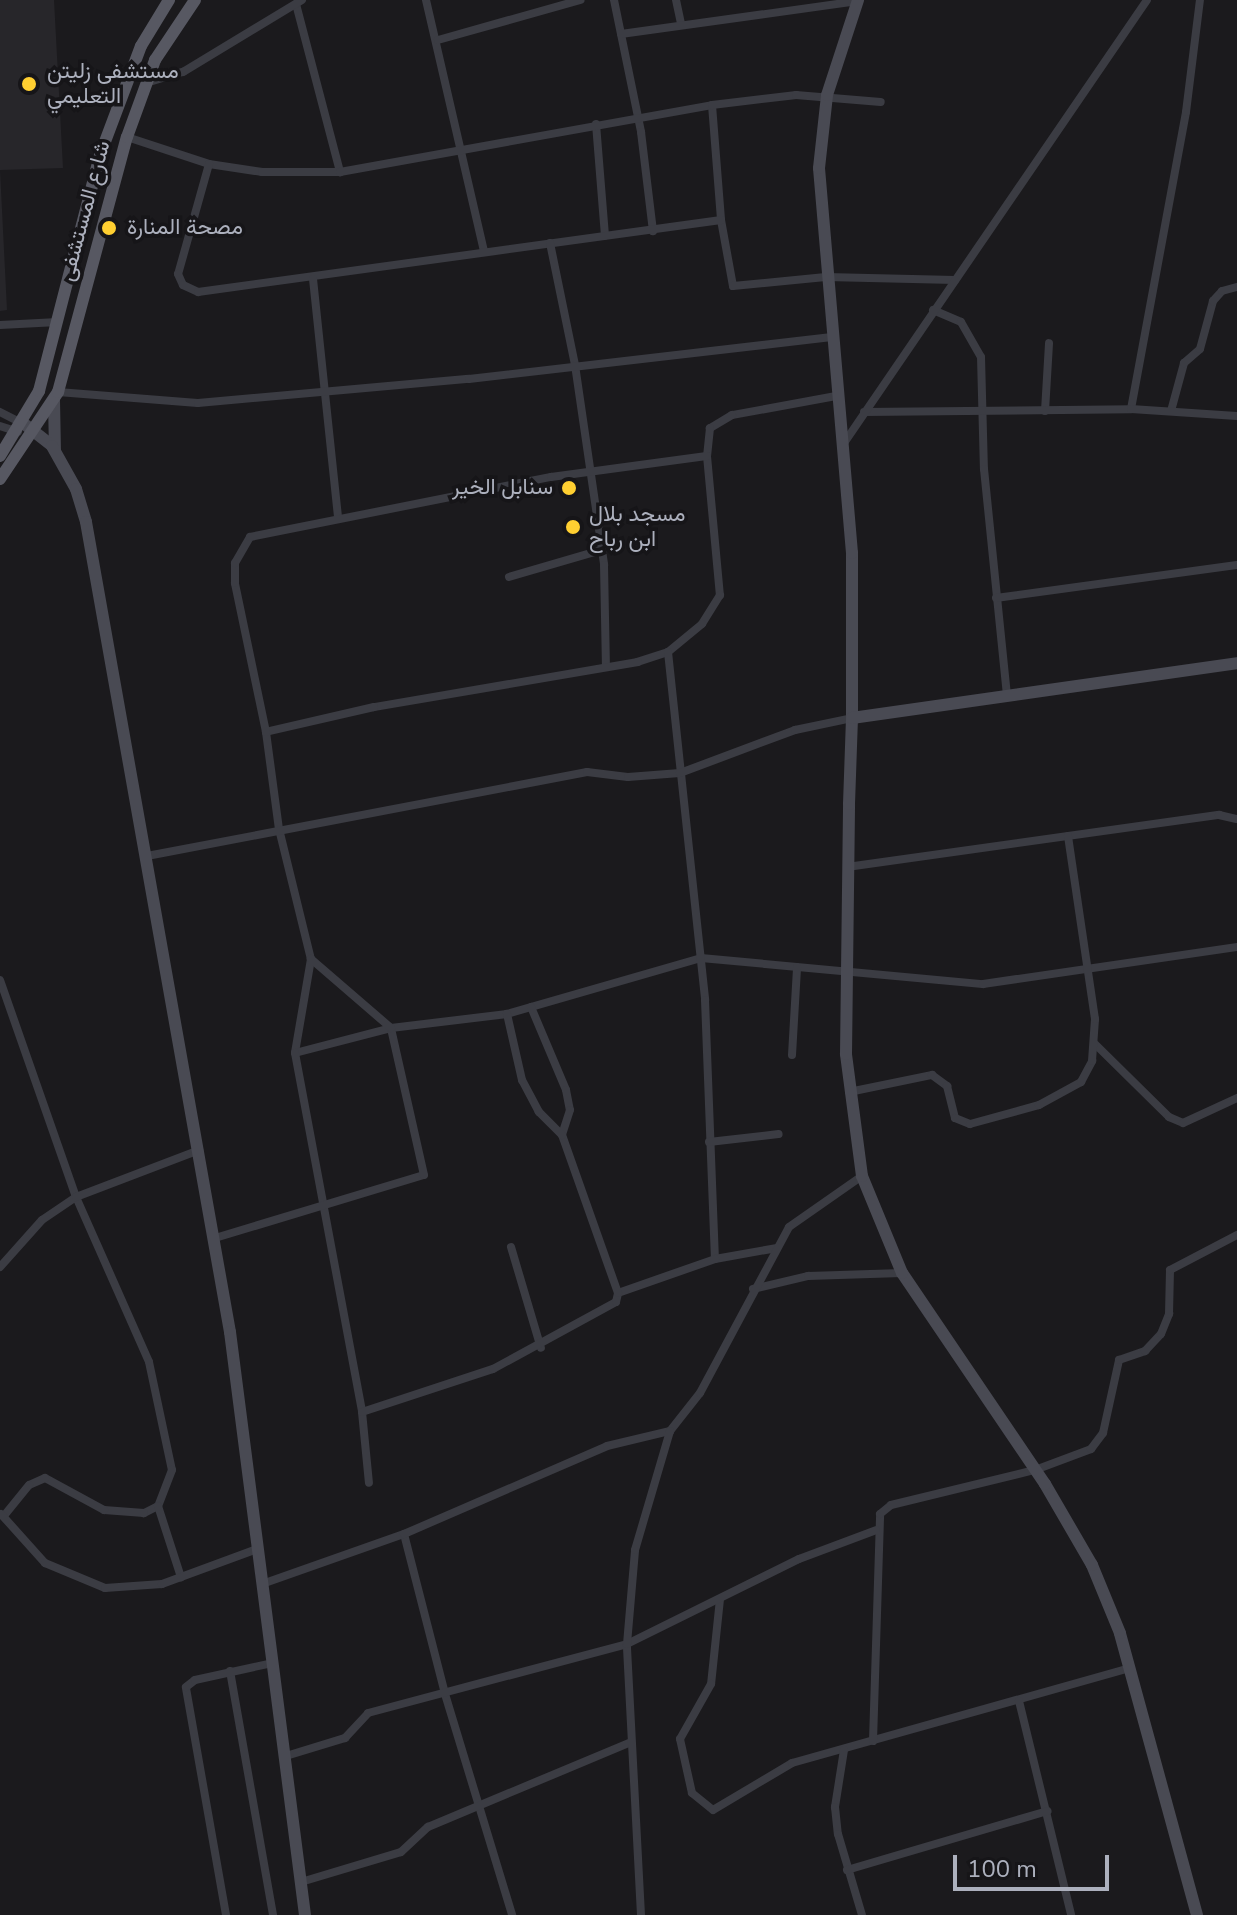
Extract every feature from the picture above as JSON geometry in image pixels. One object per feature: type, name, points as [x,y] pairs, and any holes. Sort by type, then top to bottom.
[{"type":"main road","name":"شارع المستشفى","points":[[0,456],[39,391],[100,155],[122,88],[169,0]]},
{"type":"main road","name":"شارع المستشفى","points":[[0,479],[33,435],[56,396],[127,137],[146,83],[195,0]]},
{"type":"street","points":[[426,0],[438,40],[484,251]]},
{"type":"street","points":[[438,40],[580,0]]},
{"type":"street","points":[[614,0],[637,118],[653,231]]},
{"type":"street","points":[[676,0],[681,23]]},
{"type":"street","points":[[842,447],[1147,0]]},
{"type":"street","points":[[1131,409],[1186,112],[1200,0]]},
{"type":"street","points":[[621,34],[681,23],[858,1],[827,95],[819,168],[830,337],[855,620],[845,971],[849,1092],[862,1176],[902,1273],[1035,1470],[1092,1565],[1130,1668],[1197,1915]]},
{"type":"street","points":[[146,83],[183,72],[299,2],[340,172]]},
{"type":"street","points":[[127,137],[209,164],[262,172],[340,172],[712,105],[827,95],[881,102]]},
{"type":"street","points":[[712,105],[721,220],[731,282],[738,289],[826,277],[955,280]]},
{"type":"street","points":[[596,124],[605,236]]},
{"type":"street","points":[[209,164],[178,274],[183,285],[198,292],[313,279],[484,251],[721,220]]},
{"type":"street","points":[[550,243],[575,365],[598,551],[604,565],[606,667]]},
{"type":"street","points":[[313,279],[338,518]]},
{"type":"street","points":[[1171,411],[1184,363],[1200,349],[1213,301],[1222,291],[1237,287]]},
{"type":"street","points":[[933,310],[969,330],[981,357],[985,414],[984,469],[1007,694]]},
{"type":"street","points":[[0,325],[58,322]]},
{"type":"street","points":[[55,450],[56,396],[198,403],[327,393],[830,337]]},
{"type":"street","points":[[1045,411],[1049,343]]},
{"type":"street","points":[[266,732],[374,707],[606,667],[668,652],[702,624],[720,595],[707,456],[708,433],[719,420],[836,396]]},
{"type":"street","points":[[864,412],[985,414],[1131,409],[1237,416]]},
{"type":"street","points":[[0,412],[55,450],[76,489],[86,522],[215,1238],[305,1915]]},
{"type":"street","points":[[0,426],[20,427]]},
{"type":"street","points":[[369,1483],[362,1412],[321,1210],[295,1053],[311,959],[279,829],[266,732],[235,563],[250,537],[588,470],[707,456]]},
{"type":"street","points":[[509,577],[598,551]]},
{"type":"street","points":[[996,598],[1237,565]]},
{"type":"street","points":[[668,652],[701,958],[715,1259]]},
{"type":"street","points":[[147,856],[587,772],[628,777],[680,773],[795,730],[852,718],[1237,663]]},
{"type":"street","points":[[847,867],[1219,815],[1237,819]]},
{"type":"street","points":[[849,1092],[932,1075],[947,1086],[955,1118],[970,1124],[1069,1092],[1081,1082],[1095,1044],[1091,968],[1068,836]]},
{"type":"street","points":[[295,1053],[391,1028],[507,1014],[701,958],[983,984],[1237,947]]},
{"type":"street","points":[[215,1238],[321,1210],[424,1175],[391,1028],[311,959]]},
{"type":"street","points":[[792,1055],[797,967]]},
{"type":"street","points":[[0,980],[76,1197],[149,1362],[172,1470],[158,1506],[181,1577]]},
{"type":"street","points":[[531,1007],[566,1090],[570,1110],[562,1135]]},
{"type":"street","points":[[507,1014],[532,1101],[562,1135],[618,1293]]},
{"type":"street","points":[[1095,1044],[1169,1117],[1183,1123],[1237,1098]]},
{"type":"street","points":[[709,1142],[779,1134]]},
{"type":"street","points":[[2,1260],[42,1220],[76,1197],[199,1150]]},
{"type":"street","points":[[641,1915],[629,1743],[627,1644],[635,1550],[670,1431],[706,1383],[753,1289],[789,1227],[811,1208],[862,1176]]},
{"type":"street","points":[[873,1741],[876,1530],[880,1514],[891,1505],[1035,1470],[1098,1442],[1119,1360],[1145,1351],[1161,1334],[1169,1314],[1170,1270],[1237,1235]]},
{"type":"street","points":[[511,1247],[541,1348]]},
{"type":"street","points":[[362,1412],[450,1386],[541,1348],[608,1310],[618,1293],[715,1259],[777,1248]]},
{"type":"street","points":[[753,1289],[808,1276],[902,1273]]},
{"type":"street","points":[[262,1584],[404,1534],[607,1446],[670,1431]]},
{"type":"street","points":[[158,1506],[124,1515],[88,1503],[45,1478],[29,1485],[2,1515],[45,1563],[79,1582],[133,1589],[181,1577],[257,1549]]},
{"type":"street","points":[[286,1756],[345,1738],[368,1713],[627,1644],[876,1530]]},
{"type":"street","points":[[404,1534],[445,1694],[512,1915]]},
{"type":"street","points":[[720,1599],[711,1684],[680,1739],[697,1800],[705,1807],[722,1808],[792,1763],[1130,1668]]},
{"type":"street","points":[[226,1915],[186,1687],[230,1671],[272,1663]]},
{"type":"street","points":[[230,1671],[273,1915]]},
{"type":"street","points":[[1019,1701],[1071,1915]]},
{"type":"street","points":[[301,1882],[401,1852],[422,1830],[629,1743]]},
{"type":"street","points":[[844,1750],[835,1807],[847,1870],[862,1915]]},
{"type":"street","points":[[847,1870],[1047,1811]]},
{"type":"shaded area","name":"مستشفى زليتن التعليمي","points":[[0,0],[54,0],[63,168],[0,170]]},
{"type":"shaded area","points":[[0,170],[7,310],[0,311]]},
{"type":"place","name":"مستشفى زليتن التعليمي","points":[[29,84]]},
{"type":"place","name":"مصحة المنارة","points":[[109,228]]},
{"type":"place","name":"سنابل الخير","points":[[569,488]]},
{"type":"place","name":"مسجد بلال ابن رباح","points":[[573,527]]}]
